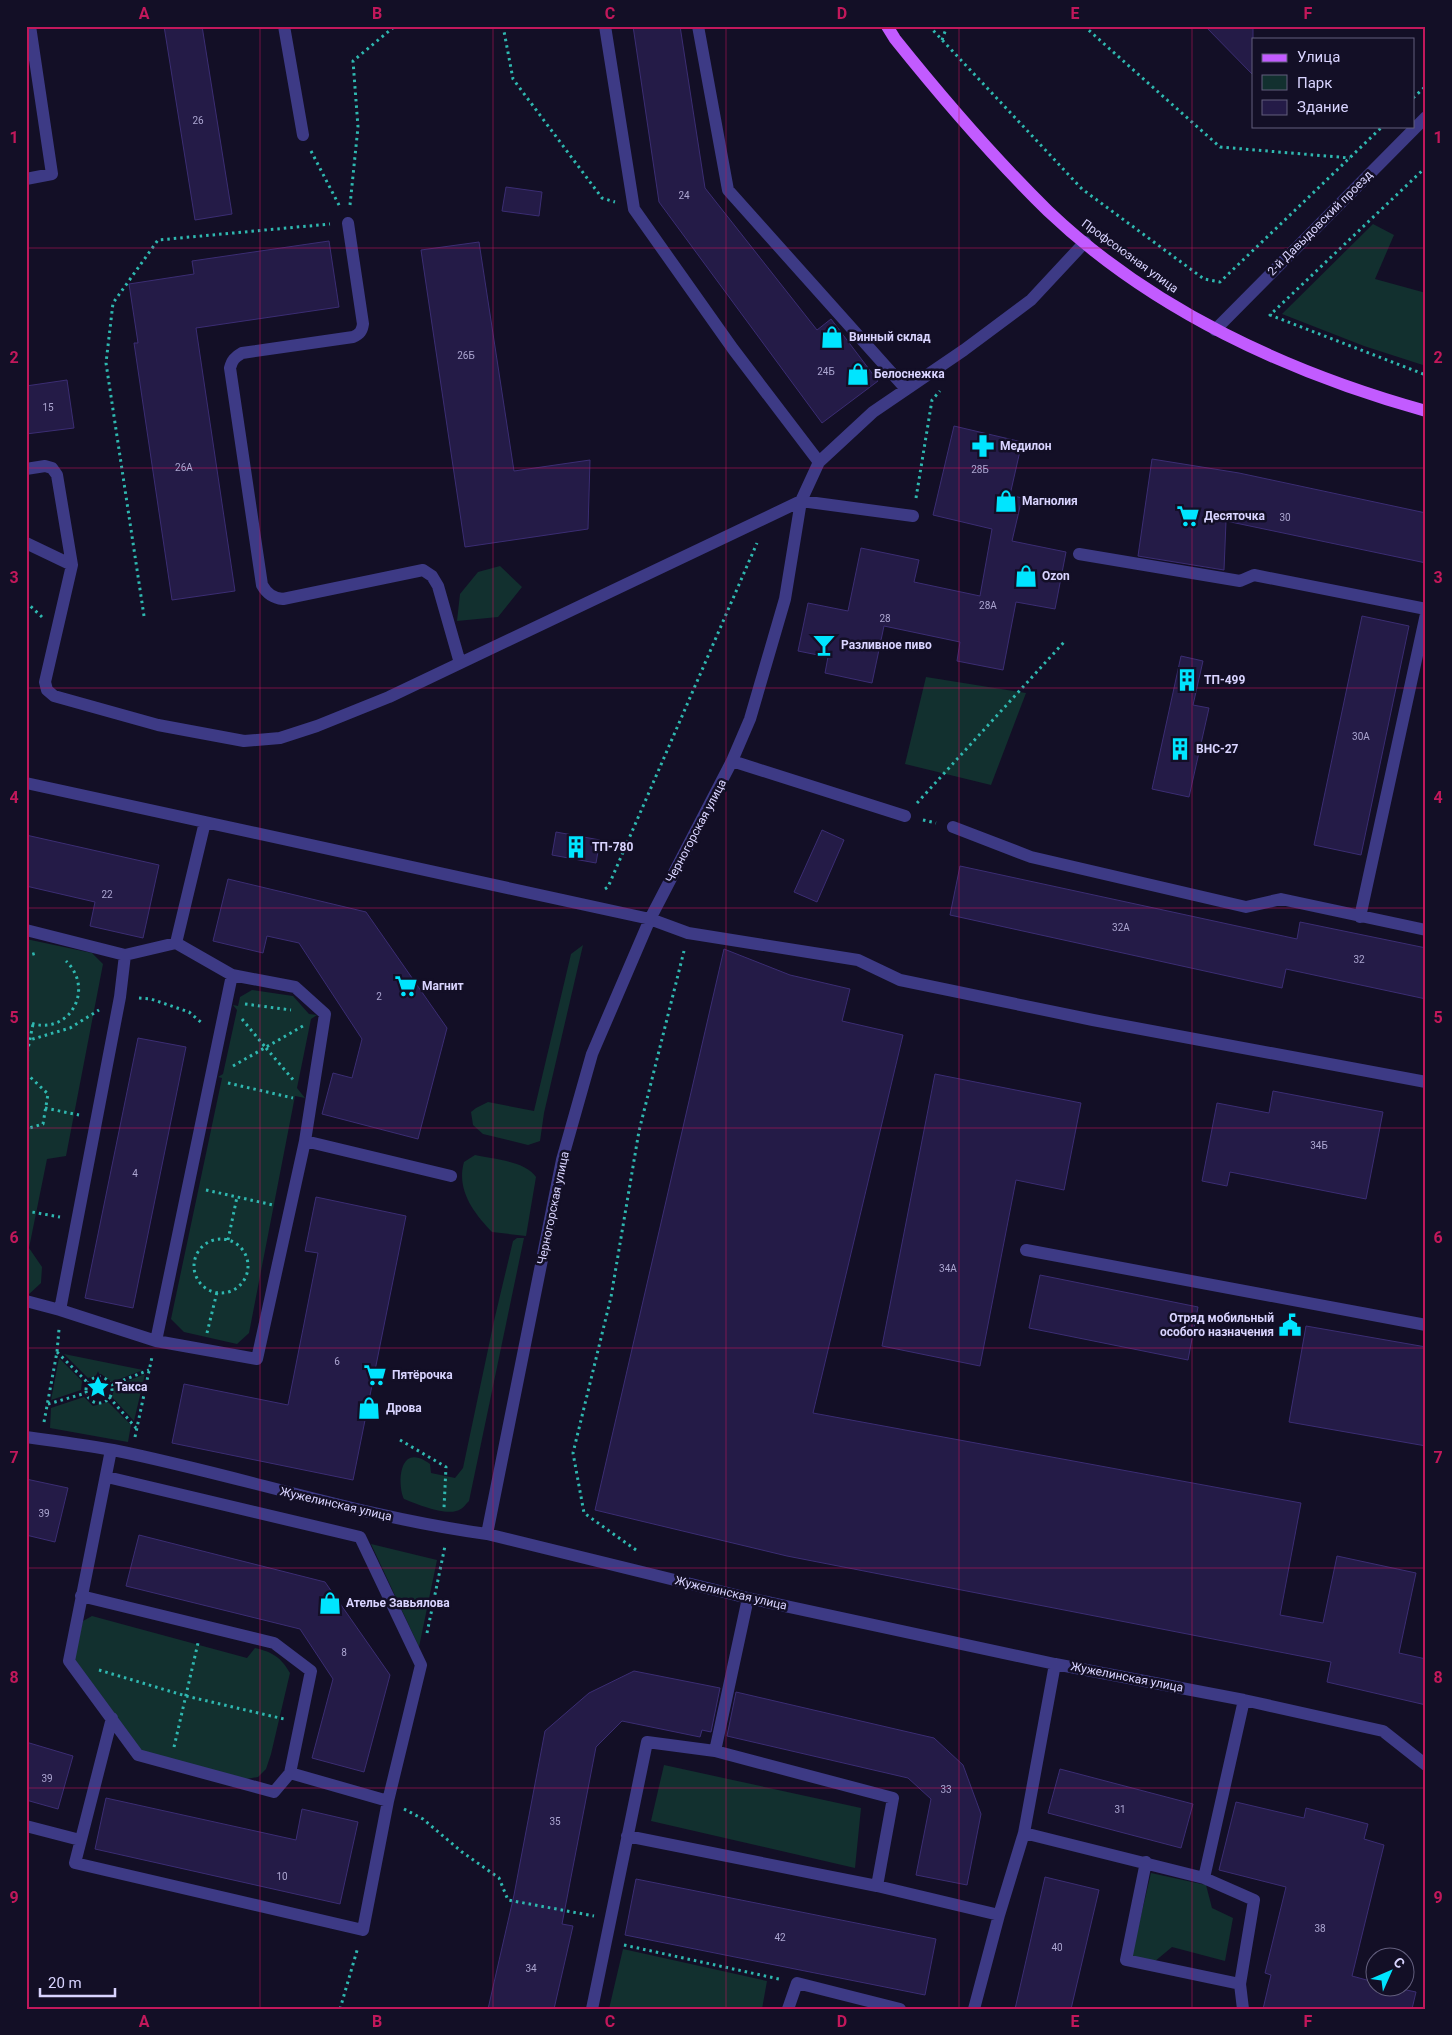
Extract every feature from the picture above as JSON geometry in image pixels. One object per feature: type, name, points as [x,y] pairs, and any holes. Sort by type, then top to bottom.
[{"type":"main road","name":"Профсоюзная улица","points":[[887,26],[895,39],[952,110],[1049,211],[1123,271],[1215,330],[1275,359],[1330,381],[1426,411]]},
{"type":"street","points":[[26,179],[52,174],[30,26]]},
{"type":"street","points":[[284,26],[303,135]]},
{"type":"street","points":[[605,26],[634,209],[733,349],[819,462]]},
{"type":"street","points":[[698,26],[728,190],[906,390]]},
{"type":"street","name":"2-й Давыдовский проезд","points":[[1215,330],[1426,117]]},
{"type":"street","points":[[348,223],[363,324],[363,329],[359,334],[353,337],[242,353],[232,361],[230,368],[262,585],[266,593],[275,598],[283,599],[423,570],[432,576],[438,586],[460,663]]},
{"type":"street","name":"Черногорская улица","points":[[487,1534],[562,1160],[592,1054],[650,919],[732,761],[750,719],[785,599],[801,501],[819,462],[872,412],[906,390],[1031,300],[1085,242]]},
{"type":"street","points":[[26,469],[45,466],[52,468],[57,475],[72,564],[45,682],[47,690],[54,696],[158,725],[244,741],[280,738],[317,726],[389,696],[801,501],[913,516]]},
{"type":"street","points":[[26,543],[72,564]]},
{"type":"street","points":[[1080,554],[1240,581],[1254,575],[1426,609]]},
{"type":"street","points":[[1360,917],[1426,614]]},
{"type":"street","points":[[732,761],[905,816]]},
{"type":"street","points":[[26,783],[650,919],[688,933],[858,960],[900,980],[1093,1020],[1426,1082]]},
{"type":"street","points":[[176,943],[206,822]]},
{"type":"street","points":[[953,826],[1031,857],[1246,908],[1281,899],[1426,930]]},
{"type":"street","points":[[26,930],[125,954],[176,943],[232,975],[295,987],[325,1014],[304,1141],[257,1360],[156,1341],[26,1301]]},
{"type":"street","points":[[60,1310],[120,997],[125,954]]},
{"type":"street","points":[[156,1341],[232,975]]},
{"type":"street","points":[[304,1141],[451,1176]]},
{"type":"street","points":[[1026,1250],[1426,1325]]},
{"type":"street","name":"Жужелинская улица","points":[[26,1437],[111,1450],[373,1514],[448,1529],[487,1534],[748,1598],[1056,1664],[1244,1700],[1383,1731],[1426,1765]]},
{"type":"street","points":[[81,1596],[274,1643],[311,1671],[290,1773],[274,1792],[138,1755],[69,1661],[81,1596],[107,1477],[111,1450]]},
{"type":"street","points":[[107,1477],[360,1537],[421,1665],[388,1801],[362,1930],[75,1862],[112,1718]]},
{"type":"street","points":[[715,1751],[748,1598]]},
{"type":"street","points":[[974,2009],[999,1915],[1024,1833],[1056,1664]]},
{"type":"street","points":[[1204,1878],[1244,1700]]},
{"type":"street","points":[[592,2009],[604,1941],[647,1742],[715,1751],[893,1798],[877,1886]]},
{"type":"street","points":[[290,1773],[388,1801]]},
{"type":"street","points":[[26,1826],[80,1840]]},
{"type":"street","points":[[1024,1833],[1204,1878],[1254,1900],[1240,1984],[1243,2009]]},
{"type":"street","points":[[627,1836],[877,1886],[999,1915]]},
{"type":"street","points":[[1146,1862],[1126,1960],[1240,1984]]},
{"type":"street","points":[[788,2009],[797,1983],[900,2009]]},
{"type":"path","points":[[348,223],[358,127],[353,61],[395,26]]},
{"type":"path","points":[[503,26],[513,79],[602,198],[634,209]]},
{"type":"path","points":[[929,26],[1082,189],[1204,279],[1220,282],[1381,128]]},
{"type":"path","points":[[942,40],[947,26]]},
{"type":"path","points":[[1084,26],[1220,147],[1350,158]]},
{"type":"path","points":[[1414,97],[1426,86]]},
{"type":"path","points":[[303,135],[348,223]]},
{"type":"path","points":[[1426,167],[1270,315],[1426,375]]},
{"type":"path","points":[[144,616],[106,363],[113,303],[158,240],[348,223]]},
{"type":"path","points":[[913,516],[932,400],[944,388]]},
{"type":"path","points":[[585,905],[608,887],[769,515]]},
{"type":"path","points":[[905,816],[1065,641]]},
{"type":"path","points":[[905,816],[953,826]]},
{"type":"path","points":[[656,1576],[634,1547],[584,1513],[573,1454],[611,1297],[639,1131],[688,933]]},
{"type":"path","points":[[26,956],[45,952]]},
{"type":"path","points":[[26,1021],[45,1025],[57,1023],[75,1007],[79,995],[79,983],[75,971],[62,958]]},
{"type":"path","points":[[28,1041],[70,1028],[120,997],[152,999],[190,1012],[219,1040]]},
{"type":"path","points":[[227,1002],[325,1014]]},
{"type":"path","points":[[227,1002],[311,1102]]},
{"type":"path","points":[[210,1079],[325,1014]]},
{"type":"path","points":[[26,1059],[28,1041],[33,1024]]},
{"type":"path","points":[[26,1073],[48,1094],[43,1124],[26,1129]]},
{"type":"path","points":[[210,1079],[311,1102]]},
{"type":"path","points":[[45,1108],[97,1118]]},
{"type":"path","points":[[188,1186],[290,1209]]},
{"type":"path","points":[[228,1240],[237,1197]]},
{"type":"path","points":[[26,1211],[76,1220]]},
{"type":"path","points":[[219,1239],[228,1240],[236,1243],[243,1250],[247,1258],[248,1267],[242,1283],[235,1289],[217,1292],[208,1290],[197,1277],[195,1260],[204,1246],[219,1239]]},
{"type":"path","points":[[204,1350],[217,1292]]},
{"type":"path","points":[[60,1310],[57,1352],[48,1404],[86,1393]]},
{"type":"path","points":[[109,1398],[137,1428],[156,1341]]},
{"type":"path","points":[[57,1352],[88,1383]]},
{"type":"path","points":[[110,1385],[149,1370]]},
{"type":"path","points":[[93,1378],[105,1379],[112,1389],[109,1398],[98,1403],[90,1400],[86,1393],[88,1383],[93,1378]]},
{"type":"path","points":[[400,1440],[446,1467],[443,1504],[448,1529],[421,1665]]},
{"type":"path","points":[[170,1764],[202,1626]]},
{"type":"path","points":[[69,1661],[186,1696],[300,1723]]},
{"type":"path","points":[[388,1801],[423,1818],[462,1852],[499,1878],[508,1900],[609,1919]]},
{"type":"path","points":[[340,2009],[362,1930]]},
{"type":"path","points":[[604,1941],[797,1983]]},
{"type":"green space","points":[[1373,224],[1394,235],[1375,279],[1426,293],[1426,366],[1364,346],[1282,314]]},
{"type":"green space","points":[[500,566],[522,587],[498,617],[457,621],[460,594],[478,572]]},
{"type":"green space","points":[[926,677],[1026,693],[991,785],[905,764]]},
{"type":"green space","points":[[26,939],[92,953],[103,964],[66,1156],[47,1159],[29,1248],[42,1267],[41,1283],[27,1296]]},
{"type":"green space","points":[[583,945],[544,1113],[540,1141],[528,1145],[483,1134],[473,1125],[471,1112],[488,1102],[534,1111],[571,954]]},
{"type":"green space","points":[[252,990],[293,996],[309,1014],[317,1015],[311,1019],[297,1088],[305,1098],[295,1096],[249,1333],[237,1344],[184,1332],[171,1319],[222,1078],[218,1077],[223,1074],[237,1010],[233,1005],[238,1006],[240,997]]},
{"type":"green space","points":[[475,1155],[517,1164],[525,1167],[536,1177],[526,1236],[492,1232],[473,1209],[462,1182],[462,1172],[464,1162]]},
{"type":"green space","points":[[517,1238],[524,1238],[469,1501],[460,1510],[451,1512],[444,1512],[416,1504],[404,1499],[402,1494],[401,1472],[407,1460],[412,1457],[420,1458],[430,1464],[431,1473],[455,1478],[463,1468],[494,1321],[513,1241]]},
{"type":"green space","points":[[64,1354],[143,1370],[112,1382],[101,1374],[88,1378]]},
{"type":"green space","points":[[59,1358],[82,1381],[81,1390],[51,1400]]},
{"type":"green space","points":[[145,1374],[134,1421],[112,1397],[115,1386]]},
{"type":"green space","points":[[84,1397],[93,1406],[108,1402],[131,1425],[128,1442],[50,1428],[51,1408]]},
{"type":"green space","points":[[371,1544],[437,1560],[419,1647]]},
{"type":"green space","points":[[92,1616],[247,1658],[255,1648],[271,1653],[279,1659],[290,1673],[266,1769],[258,1777],[246,1779],[141,1753],[74,1658],[83,1621]]},
{"type":"green space","points":[[664,1765],[861,1808],[855,1868],[651,1821]]},
{"type":"green space","points":[[1151,1873],[1206,1885],[1212,1908],[1233,1918],[1225,1961],[1172,1947],[1154,1962],[1131,1958]]},
{"type":"green space","points":[[623,1949],[767,1981],[762,2009],[609,2009]]},
{"type":"building","points":[[164,26],[202,26],[232,214],[195,220]]},
{"type":"building","points":[[633,26],[680,26],[705,188],[817,330],[831,319],[878,381],[822,423],[659,202]]},
{"type":"building","points":[[1205,26],[1253,26],[1252,74]]},
{"type":"building","points":[[506,187],[542,192],[539,216],[502,211]]},
{"type":"building","points":[[329,241],[339,307],[196,328],[235,591],[172,600],[134,343],[138,343],[129,284],[194,274],[192,261]]},
{"type":"building","points":[[479,242],[514,471],[590,460],[588,529],[465,547],[421,250]]},
{"type":"building","points":[[67,380],[74,428],[26,434],[26,386]]},
{"type":"building","points":[[954,426],[1022,442],[1010,495],[1022,498],[1012,541],[1066,552],[1055,609],[1016,602],[1003,670],[957,661],[960,642],[884,626],[872,683],[825,673],[828,657],[798,651],[808,603],[848,611],[861,548],[919,560],[914,582],[980,596],[992,529],[933,515]]},
{"type":"building","points":[[1152,459],[1239,473],[1426,513],[1426,563],[1226,521],[1224,570],[1138,556]]},
{"type":"building","points":[[1362,616],[1409,626],[1361,855],[1314,845]]},
{"type":"building","name":"ВНС-27","points":[[1181,656],[1203,661],[1193,705],[1209,708],[1189,797],[1152,789]]},
{"type":"building","points":[[822,830],[844,840],[817,902],[794,892]]},
{"type":"building","name":"ТП-780","points":[[556,832],[600,840],[596,863],[552,855]]},
{"type":"building","points":[[26,835],[159,865],[143,938],[90,926],[95,902],[26,886]]},
{"type":"building","points":[[960,866],[1297,939],[1300,922],[1426,948],[1426,999],[1286,969],[1282,988],[950,915]]},
{"type":"building","points":[[228,879],[366,912],[447,1028],[418,1139],[322,1114],[333,1073],[352,1078],[362,1039],[299,943],[267,936],[263,953],[213,941]]},
{"type":"building","points":[[724,949],[790,975],[850,989],[842,1021],[903,1035],[813,1413],[1301,1503],[1280,1615],[1323,1623],[1337,1556],[1416,1573],[1399,1653],[1426,1659],[1426,1705],[1327,1682],[1331,1662],[787,1556],[595,1510]]},
{"type":"building","points":[[138,1038],[186,1047],[133,1308],[85,1298]]},
{"type":"building","points":[[935,1074],[1081,1103],[1064,1190],[1016,1180],[980,1366],[882,1346]]},
{"type":"building","points":[[1273,1091],[1383,1112],[1366,1199],[1230,1172],[1227,1186],[1202,1181],[1217,1103],[1269,1113]]},
{"type":"building","points":[[316,1197],[406,1216],[353,1480],[172,1443],[184,1384],[288,1405],[318,1253],[305,1251]]},
{"type":"building","points":[[1040,1275],[1198,1307],[1188,1360],[1029,1328]]},
{"type":"building","points":[[1306,1326],[1426,1347],[1426,1446],[1289,1422]]},
{"type":"building","points":[[26,1479],[68,1488],[55,1542],[26,1535]]},
{"type":"building","points":[[139,1535],[325,1582],[390,1675],[364,1772],[312,1758],[333,1679],[300,1629],[126,1586]]},
{"type":"building","points":[[634,1671],[720,1688],[711,1732],[702,1730],[700,1737],[622,1721],[596,1747],[562,1924],[573,1926],[554,2009],[488,2009],[514,1895],[545,1731],[589,1693]]},
{"type":"building","points":[[736,1692],[934,1738],[963,1765],[981,1814],[967,1885],[916,1875],[931,1799],[908,1778],[727,1736]]},
{"type":"building","points":[[26,1742],[73,1756],[58,1809],[26,1800]]},
{"type":"building","points":[[1060,1769],[1193,1804],[1181,1848],[1048,1813]]},
{"type":"building","points":[[106,1798],[296,1840],[302,1809],[358,1822],[340,1904],[95,1849]]},
{"type":"building","points":[[1236,1802],[1304,1818],[1306,1808],[1368,1824],[1364,1839],[1384,1845],[1352,1976],[1364,1979],[1364,1998],[1414,1998],[1414,1992],[1416,1992],[1412,2009],[1263,2009],[1271,1975],[1265,1973],[1286,1887],[1219,1870]]},
{"type":"building","points":[[1045,1877],[1099,1890],[1071,2009],[1015,2009]]},
{"type":"building","points":[[636,1879],[936,1939],[925,1995],[625,1935]]},
{"type":"place","name":"Винный склад","points":[[832,337]]},
{"type":"place","name":"Белоснежка","points":[[858,374]]},
{"type":"place","name":"Медилон","points":[[983,446]]},
{"type":"place","name":"Магнолия","points":[[1006,501]]},
{"type":"place","name":"Десяточка","points":[[1188,516]]},
{"type":"place","name":"Ozon","points":[[1026,576]]},
{"type":"place","name":"Разливное пиво","points":[[824,645]]},
{"type":"place","name":"ТП-499","points":[[1187,680]]},
{"type":"place","name":"ВНС-27","points":[[1180,749]]},
{"type":"place","name":"ТП-780","points":[[576,847]]},
{"type":"place","name":"Магнит","points":[[406,986]]},
{"type":"place","name":"Отряд мобильный особого назначения","points":[[1290,1325]]},
{"type":"place","name":"Пятёрочка","points":[[375,1375]]},
{"type":"place","name":"Такса","points":[[98,1387]]},
{"type":"place","name":"Дрова","points":[[369,1408]]},
{"type":"place","name":"Ателье Завьялова","points":[[330,1603]]}]
